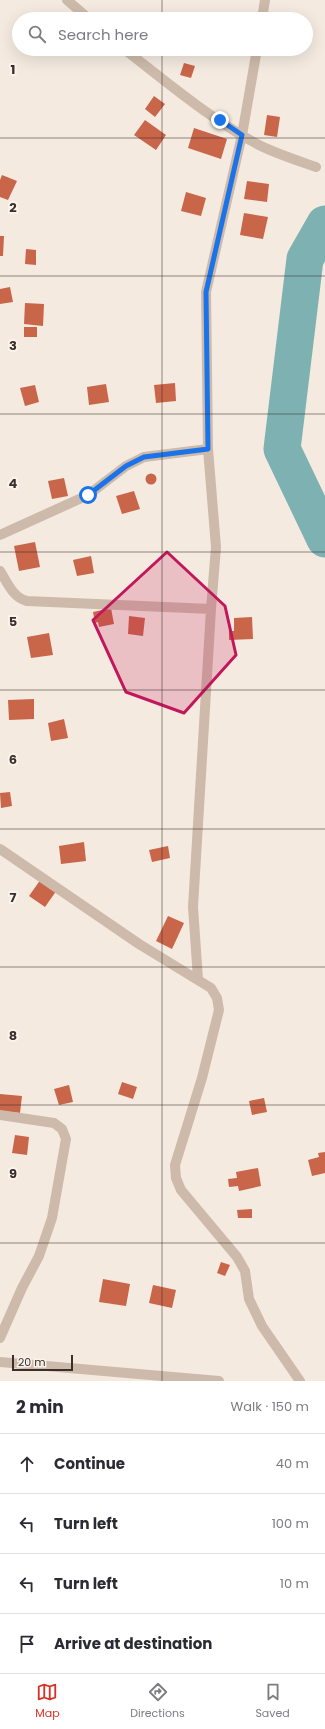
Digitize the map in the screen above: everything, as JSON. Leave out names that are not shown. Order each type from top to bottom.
[{"type":"street","points":[[67,0],[80,12]]},
{"type":"street","points":[[263,12],[265,0]]},
{"type":"street","points":[[133,56],[188,98],[242,135],[284,156],[316,167]]},
{"type":"street","points":[[198,978],[193,907],[216,547],[208,449],[206,292],[242,135],[256,56]]},
{"type":"street","points":[[0,536],[88,495],[126,466],[139,459],[208,449]]},
{"type":"street","points":[[0,571],[19,600],[211,609]]},
{"type":"street","points":[[0,849],[139,944],[198,978],[211,988],[217,998],[219,1010],[202,1078],[175,1165],[176,1178],[181,1190],[237,1256],[245,1272],[249,1299],[262,1326],[300,1381]]},
{"type":"street","points":[[0,1115],[54,1123],[62,1129],[66,1139],[52,1218],[39,1256],[22,1288],[0,1338]]},
{"type":"street","points":[[0,1362],[219,1381]]},
{"type":"highlighted area","points":[[167,552],[225,606],[236,655],[184,713],[126,692],[93,620]]},
{"type":"building","points":[[184,63],[195,66],[191,78],[180,75]]},
{"type":"building","points":[[154,96],[165,104],[155,117],[145,109]]},
{"type":"building","points":[[267,115],[280,117],[277,137],[264,135]]},
{"type":"building","points":[[145,120],[166,135],[156,150],[134,135]]},
{"type":"building","points":[[194,128],[227,139],[221,159],[188,148]]},
{"type":"building","points":[[2,175],[17,181],[8,200],[0,197],[0,180]]},
{"type":"building","points":[[247,181],[269,184],[267,202],[244,199]]},
{"type":"building","points":[[186,192],[206,198],[201,216],[181,211]]},
{"type":"building","points":[[244,213],[268,217],[263,239],[240,235]]},
{"type":"building","points":[[0,236],[4,236],[3,256],[0,256]]},
{"type":"building","points":[[26,249],[36,250],[36,265],[25,264]]},
{"type":"building","points":[[10,287],[13,302],[0,304],[0,289]]},
{"type":"building","points":[[25,303],[44,304],[43,326],[24,324]]},
{"type":"building","points":[[24,327],[37,327],[37,337],[24,337]]},
{"type":"building","points":[[175,383],[176,401],[156,403],[154,385]]},
{"type":"building","points":[[106,384],[109,402],[89,405],[87,387]]},
{"type":"building","points":[[35,385],[39,402],[25,406],[20,388]]},
{"type":"building","points":[[149,474],[153,474],[155,475],[155,483],[149,484],[146,481],[146,477]]},
{"type":"building","points":[[64,478],[68,496],[52,499],[48,481]]},
{"type":"building","points":[[134,491],[140,509],[122,514],[116,496]]},
{"type":"building","points":[[35,542],[40,567],[19,571],[14,546]]},
{"type":"building","points":[[91,556],[94,573],[77,576],[73,560]]},
{"type":"building","points":[[111,608],[114,624],[99,627],[98,622],[95,623],[93,612]]},
{"type":"building","points":[[129,616],[145,618],[143,636],[128,634]]},
{"type":"building","points":[[252,617],[253,639],[229,640],[229,631],[234,631],[234,618]]},
{"type":"building","points":[[49,633],[53,655],[31,658],[27,637]]},
{"type":"building","points":[[34,699],[34,719],[9,720],[8,700]]},
{"type":"building","points":[[64,719],[68,738],[51,741],[48,723]]},
{"type":"building","points":[[10,792],[12,806],[1,808],[0,793]]},
{"type":"building","points":[[84,842],[86,861],[61,864],[59,846]]},
{"type":"building","points":[[168,846],[170,858],[152,862],[149,850]]},
{"type":"building","points":[[41,879],[57,890],[45,907],[29,896]]},
{"type":"building","points":[[168,916],[184,923],[172,949],[156,941]]},
{"type":"building","points":[[122,1082],[137,1087],[133,1099],[118,1094]]},
{"type":"building","points":[[69,1085],[73,1102],[59,1105],[54,1089]]},
{"type":"building","points":[[0,1094],[22,1096],[20,1113],[0,1111]]},
{"type":"building","points":[[264,1098],[267,1112],[252,1115],[249,1101]]},
{"type":"building","points":[[15,1135],[29,1137],[27,1155],[12,1153]]},
{"type":"building","points":[[325,1152],[325,1173],[312,1176],[308,1160],[319,1157],[318,1153]]},
{"type":"building","points":[[258,1168],[261,1186],[239,1191],[238,1186],[229,1187],[228,1179],[237,1178],[236,1172]]},
{"type":"building","points":[[252,1209],[252,1218],[238,1218],[237,1210]]},
{"type":"building","points":[[221,1262],[230,1265],[225,1276],[217,1273]]},
{"type":"building","points":[[103,1279],[130,1284],[126,1306],[99,1302]]},
{"type":"building","points":[[153,1285],[176,1290],[172,1308],[149,1303]]},
{"type":"waterway","points":[[325,224],[305,259],[282,449],[325,539]]},
{"type":"route","points":[[88,495],[135,460],[144,457],[208,449],[206,292],[242,135],[220,120]]}]
